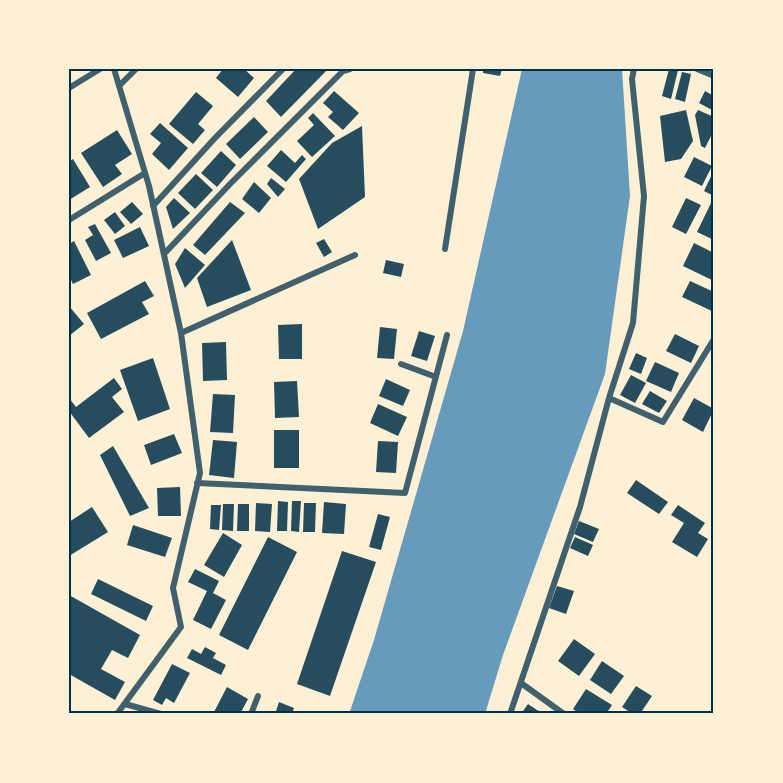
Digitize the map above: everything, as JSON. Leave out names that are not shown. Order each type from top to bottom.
[{"type":"street","points":[[69,88],[100,69]]},
{"type":"street","points":[[114,69],[145,173],[181,333],[200,474],[173,588],[181,627],[117,714]]},
{"type":"street","points":[[119,86],[136,69]]},
{"type":"street","points":[[153,206],[215,138],[283,69]]},
{"type":"street","points":[[164,254],[343,71],[350,69]]},
{"type":"street","points":[[445,249],[473,69]]},
{"type":"street","points":[[510,714],[580,507],[609,399],[633,323],[644,196],[634,69]]},
{"type":"street","points":[[697,69],[714,76]]},
{"type":"street","points":[[69,220],[145,173]]},
{"type":"street","points":[[181,333],[355,255]]},
{"type":"street","points":[[197,483],[405,493],[447,335]]},
{"type":"street","points":[[609,399],[663,422],[714,339]]},
{"type":"street","points":[[401,364],[436,377]]},
{"type":"street","points":[[521,683],[564,714]]},
{"type":"street","points":[[251,714],[258,696]]},
{"type":"street","points":[[125,704],[161,714]]},
{"type":"water","points":[[522,69],[622,69],[630,196],[605,374],[503,655],[485,714],[349,714],[374,640],[463,331]]},
{"type":"building","points":[[223,69],[244,69],[254,78],[238,97],[216,78]]},
{"type":"building","points":[[296,69],[328,69],[281,117],[266,101]]},
{"type":"building","points":[[483,69],[502,69],[500,76],[483,73]]},
{"type":"building","points":[[669,69],[678,70],[671,99],[662,96]]},
{"type":"building","points":[[682,72],[691,74],[685,102],[675,99]]},
{"type":"building","points":[[334,91],[359,113],[343,130],[328,117],[333,112],[323,103]]},
{"type":"building","points":[[705,91],[714,96],[714,111],[699,103]]},
{"type":"building","points":[[196,92],[213,106],[198,124],[205,130],[193,144],[169,124]]},
{"type":"building","points":[[686,110],[693,141],[681,159],[665,162],[660,116]]},
{"type":"building","points":[[698,110],[714,117],[714,130],[705,148],[701,146],[695,115]]},
{"type":"building","points":[[313,113],[335,136],[312,157],[297,141],[314,125],[308,118]]},
{"type":"building","points":[[254,117],[268,132],[240,159],[226,144]]},
{"type":"building","points":[[160,123],[188,148],[169,170],[152,154],[161,143],[150,134]]},
{"type":"building","points":[[362,126],[365,197],[318,229],[299,179],[332,143]]},
{"type":"building","points":[[117,130],[132,154],[115,165],[122,174],[103,187],[81,153]]},
{"type":"building","points":[[281,150],[295,163],[302,155],[306,159],[286,182],[267,166]]},
{"type":"building","points":[[221,151],[236,165],[217,187],[201,173]]},
{"type":"building","points":[[694,157],[712,166],[702,186],[684,177]]},
{"type":"building","points":[[73,159],[90,187],[69,200],[69,162]]},
{"type":"building","points":[[714,170],[714,196],[704,191]]},
{"type":"building","points":[[196,174],[213,190],[195,209],[178,193]]},
{"type":"building","points":[[271,178],[285,189],[278,197],[267,184]]},
{"type":"building","points":[[254,182],[271,198],[259,213],[242,199]]},
{"type":"building","points":[[174,198],[190,213],[173,229],[166,207]]},
{"type":"building","points":[[686,198],[701,205],[686,234],[672,227]]},
{"type":"building","points":[[132,202],[143,214],[131,224],[120,212]]},
{"type":"building","points":[[230,202],[245,213],[205,255],[193,245]]},
{"type":"building","points":[[711,203],[714,205],[714,240],[697,232]]},
{"type":"building","points":[[115,212],[125,226],[115,234],[104,220]]},
{"type":"building","points":[[95,224],[111,253],[96,261],[85,240],[93,235],[88,227]]},
{"type":"building","points":[[140,227],[149,246],[123,258],[114,240]]},
{"type":"building","points":[[324,239],[332,252],[324,257],[316,243]]},
{"type":"building","points":[[232,240],[251,290],[207,307],[197,278]]},
{"type":"building","points":[[74,241],[91,275],[73,284],[69,276],[69,244]]},
{"type":"building","points":[[694,243],[714,253],[714,281],[683,266]]},
{"type":"building","points":[[185,248],[205,265],[185,288],[175,264]]},
{"type":"building","points":[[386,260],[404,264],[401,277],[383,273]]},
{"type":"building","points":[[145,281],[154,296],[142,302],[149,314],[101,339],[87,313]]},
{"type":"building","points":[[690,281],[714,292],[714,312],[682,297]]},
{"type":"building","points":[[69,306],[84,324],[69,336]]},
{"type":"building","points":[[302,324],[302,359],[279,359],[278,325]]},
{"type":"building","points":[[380,327],[397,329],[394,359],[377,358]]},
{"type":"building","points":[[419,331],[435,336],[427,361],[411,356]]},
{"type":"building","points":[[675,334],[699,346],[691,363],[666,351]]},
{"type":"building","points":[[226,342],[227,380],[203,381],[202,343]]},
{"type":"building","points":[[636,353],[647,358],[641,374],[629,369]]},
{"type":"building","points":[[153,358],[170,409],[138,421],[120,370]]},
{"type":"building","points":[[655,362],[679,373],[671,392],[646,381]]},
{"type":"building","points":[[631,375],[646,383],[635,403],[620,395]]},
{"type":"building","points":[[114,378],[122,389],[112,397],[124,412],[89,438],[69,411],[69,398],[76,407]]},
{"type":"building","points":[[386,379],[410,390],[403,406],[379,396]]},
{"type":"building","points":[[297,381],[299,417],[275,418],[274,382]]},
{"type":"building","points":[[650,391],[667,401],[659,413],[642,404]]},
{"type":"building","points":[[213,394],[235,395],[233,433],[210,432]]},
{"type":"building","points":[[694,398],[714,409],[703,432],[682,420]]},
{"type":"building","points":[[378,404],[407,417],[398,436],[370,423]]},
{"type":"building","points":[[274,430],[299,430],[299,468],[274,468]]},
{"type":"building","points":[[174,434],[182,453],[151,465],[144,445]]},
{"type":"building","points":[[213,440],[237,442],[234,478],[209,475]]},
{"type":"building","points":[[378,441],[398,442],[396,473],[376,472]]},
{"type":"building","points":[[113,446],[149,508],[130,516],[100,455]]},
{"type":"building","points":[[636,480],[668,502],[659,514],[627,493]]},
{"type":"building","points":[[180,487],[181,516],[158,516],[157,488]]},
{"type":"building","points":[[278,501],[288,502],[287,531],[277,531]]},
{"type":"building","points":[[292,501],[301,501],[299,532],[291,531]]},
{"type":"building","points":[[324,502],[346,504],[344,534],[322,533]]},
{"type":"building","points":[[256,503],[272,504],[270,532],[255,531]]},
{"type":"building","points":[[304,503],[316,503],[315,532],[303,532]]},
{"type":"building","points":[[223,504],[234,504],[233,531],[222,530]]},
{"type":"building","points":[[238,504],[249,504],[249,531],[237,531]]},
{"type":"building","points":[[211,505],[221,505],[219,530],[210,529]]},
{"type":"building","points":[[678,505],[705,523],[698,533],[708,539],[697,557],[672,542],[684,523],[671,515]]},
{"type":"building","points":[[92,507],[108,532],[69,556],[69,522]]},
{"type":"building","points":[[378,514],[390,517],[381,550],[369,547]]},
{"type":"building","points":[[579,521],[599,529],[593,542],[574,534]]},
{"type":"building","points":[[133,525],[172,538],[165,557],[127,545]]},
{"type":"building","points":[[223,533],[242,545],[224,577],[204,565]]},
{"type":"building","points":[[268,537],[297,552],[248,650],[219,635]]},
{"type":"building","points":[[575,537],[593,545],[588,556],[570,548]]},
{"type":"building","points":[[342,551],[376,562],[330,696],[297,684]]},
{"type":"building","points":[[195,569],[219,581],[213,593],[226,600],[211,629],[193,620],[207,591],[188,582]]},
{"type":"building","points":[[98,579],[153,606],[146,621],[91,594]]},
{"type":"building","points":[[557,586],[574,591],[566,614],[549,608]]},
{"type":"building","points":[[69,595],[140,635],[128,658],[112,650],[101,669],[125,682],[115,700],[69,674]]},
{"type":"building","points":[[574,639],[595,654],[579,676],[558,661]]},
{"type":"building","points":[[205,647],[216,653],[213,658],[226,665],[221,675],[187,658],[192,649],[201,654]]},
{"type":"building","points":[[602,661],[624,676],[611,694],[590,680]]},
{"type":"building","points":[[172,664],[190,673],[174,703],[166,698],[162,705],[153,700]]},
{"type":"building","points":[[636,686],[652,696],[640,714],[633,714],[622,707]]},
{"type":"building","points":[[227,687],[248,699],[240,714],[214,712]]},
{"type":"building","points":[[586,689],[612,705],[606,714],[580,714],[573,709]]},
{"type":"building","points":[[279,702],[294,708],[292,714],[275,714]]},
{"type":"building","points":[[528,704],[543,714],[521,714]]}]
